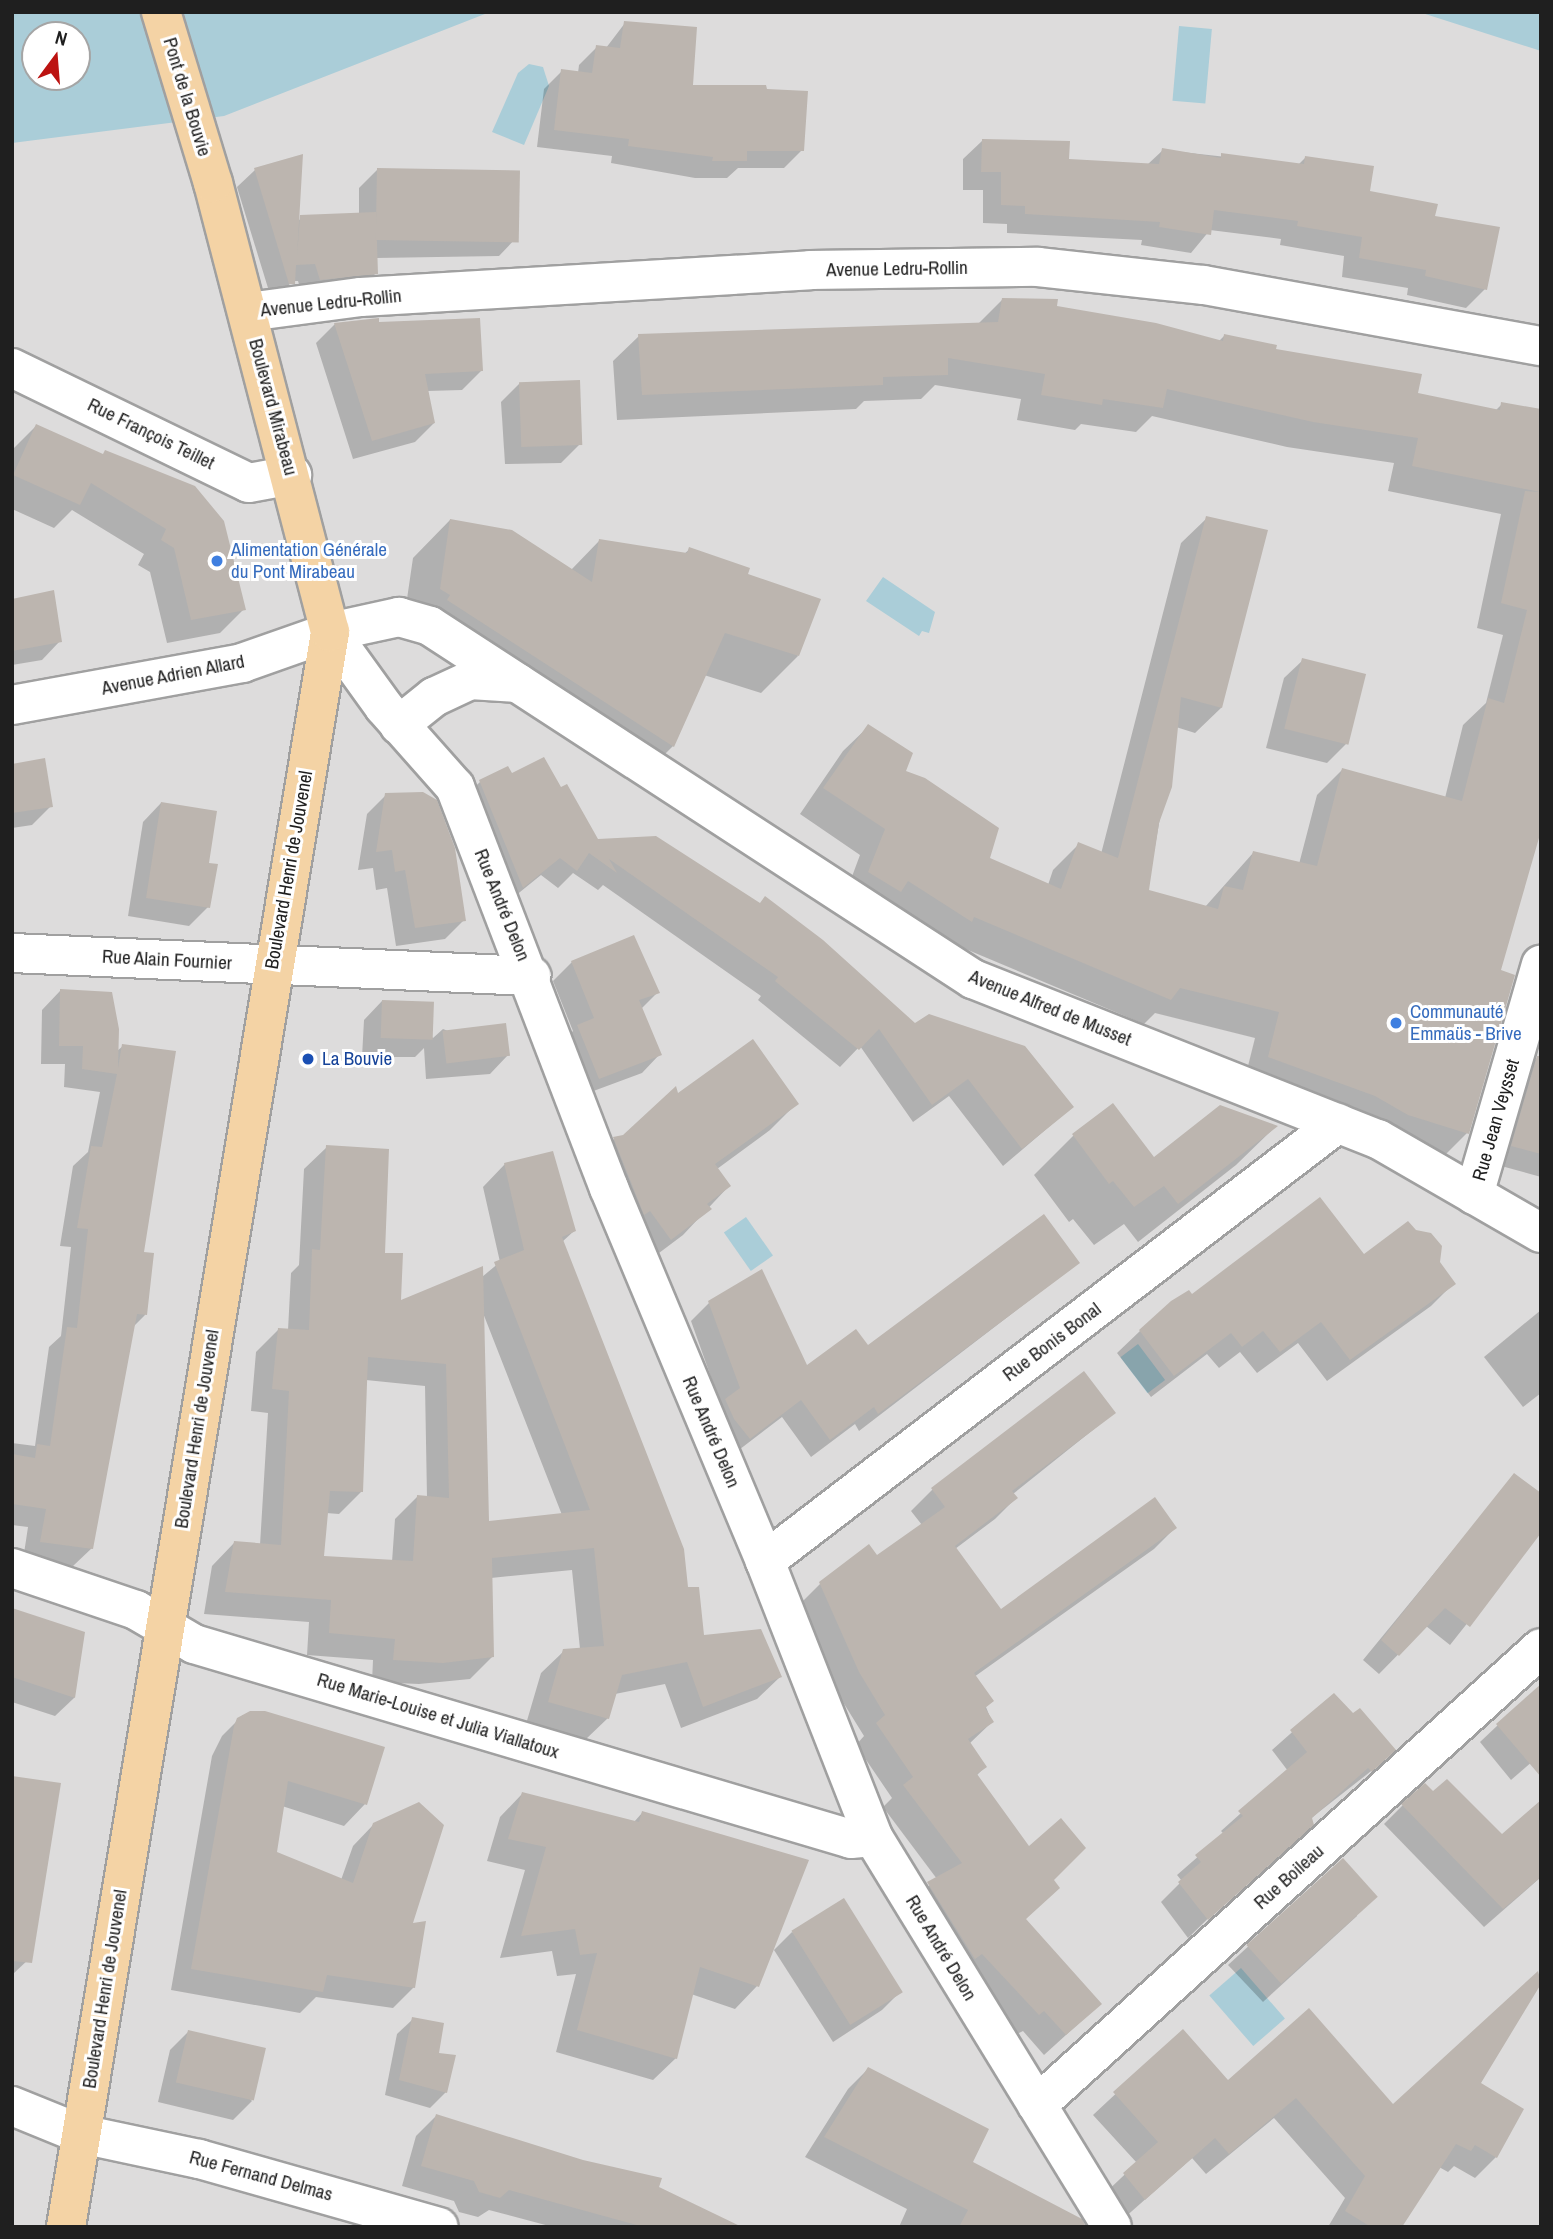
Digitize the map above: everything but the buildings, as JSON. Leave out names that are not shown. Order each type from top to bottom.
[{"type":"main road","name":"Pont de la Bouvie","points":[[161,12],[213,183]]},
{"type":"main road","name":"Boulevard Mirabeau","points":[[213,183],[292,475],[330,632]]},
{"type":"main road","name":"Boulevard Henri de Jouvenel","points":[[66,2227],[272,965],[330,632]]},
{"type":"street","name":"Avenue Ledru-Rollin","points":[[248,312],[361,298],[810,270],[1038,267],[1204,285],[1541,346]]},
{"type":"street","name":"Rue François Teillet","points":[[12,368],[249,483],[292,475]]},
{"type":"street","name":"Avenue Alfred de Musset","points":[[330,632],[399,617],[430,626],[973,979],[1378,1139],[1541,1233]]},
{"type":"street","name":"Avenue Adrien Allard","points":[[12,705],[242,663],[330,632]]},
{"type":"street","name":"Rue André Delon","points":[[330,632],[400,726],[455,786],[531,976],[609,1188],[765,1561],[873,1837],[1112,2227]]},
{"type":"street","name":"Avenue Alfred de Musset","points":[[400,726],[434,697],[470,680],[518,683]]},
{"type":"street","name":"Rue Alain Fournier","points":[[12,953],[531,976]]},
{"type":"street","name":"Rue Jean Veysset","points":[[1474,1195],[1541,965]]},
{"type":"street","name":"Rue Bonis Bonal","points":[[765,1561],[1338,1123]]},
{"type":"street","name":"Rue Marie-Louise et Julia Viallatoux","points":[[12,1567],[136,1610],[194,1644],[851,1839],[873,1837]]},
{"type":"street","name":"Rue Boileau","points":[[1037,2105],[1541,1647]]},
{"type":"street","name":"Rue Fernand Delmas","points":[[12,2106],[81,2134],[199,2159],[439,2227]]},
{"type":"shaded area","points":[[12,12],[1541,12],[1541,2227],[12,2227]]},
{"type":"water","points":[[12,12],[490,12],[224,116],[12,143]]},
{"type":"water","points":[[1419,12],[1541,12],[1541,51]]},
{"type":"water","points":[[1179,26],[1212,29],[1205,104],[1172,101]]},
{"type":"water","points":[[529,64],[543,67],[549,86],[524,145],[492,132],[518,73]]},
{"type":"water","points":[[883,577],[935,612],[929,633],[922,631],[919,636],[866,601]]},
{"type":"water","points":[[746,1217],[773,1256],[751,1271],[724,1232]]},
{"type":"water","points":[[1138,1344],[1165,1380],[1148,1393],[1120,1357]]},
{"type":"water","points":[[1241,1968],[1285,2019],[1253,2046],[1209,1996]]},
{"type":"place","name":"Alimentation Générale du Pont Mirabeau","points":[[217,561]]},
{"type":"place","name":"Communauté Emmaüs - Brive","points":[[1396,1023]]},
{"type":"place","name":"La Bouvie","points":[[308,1059]]}]
